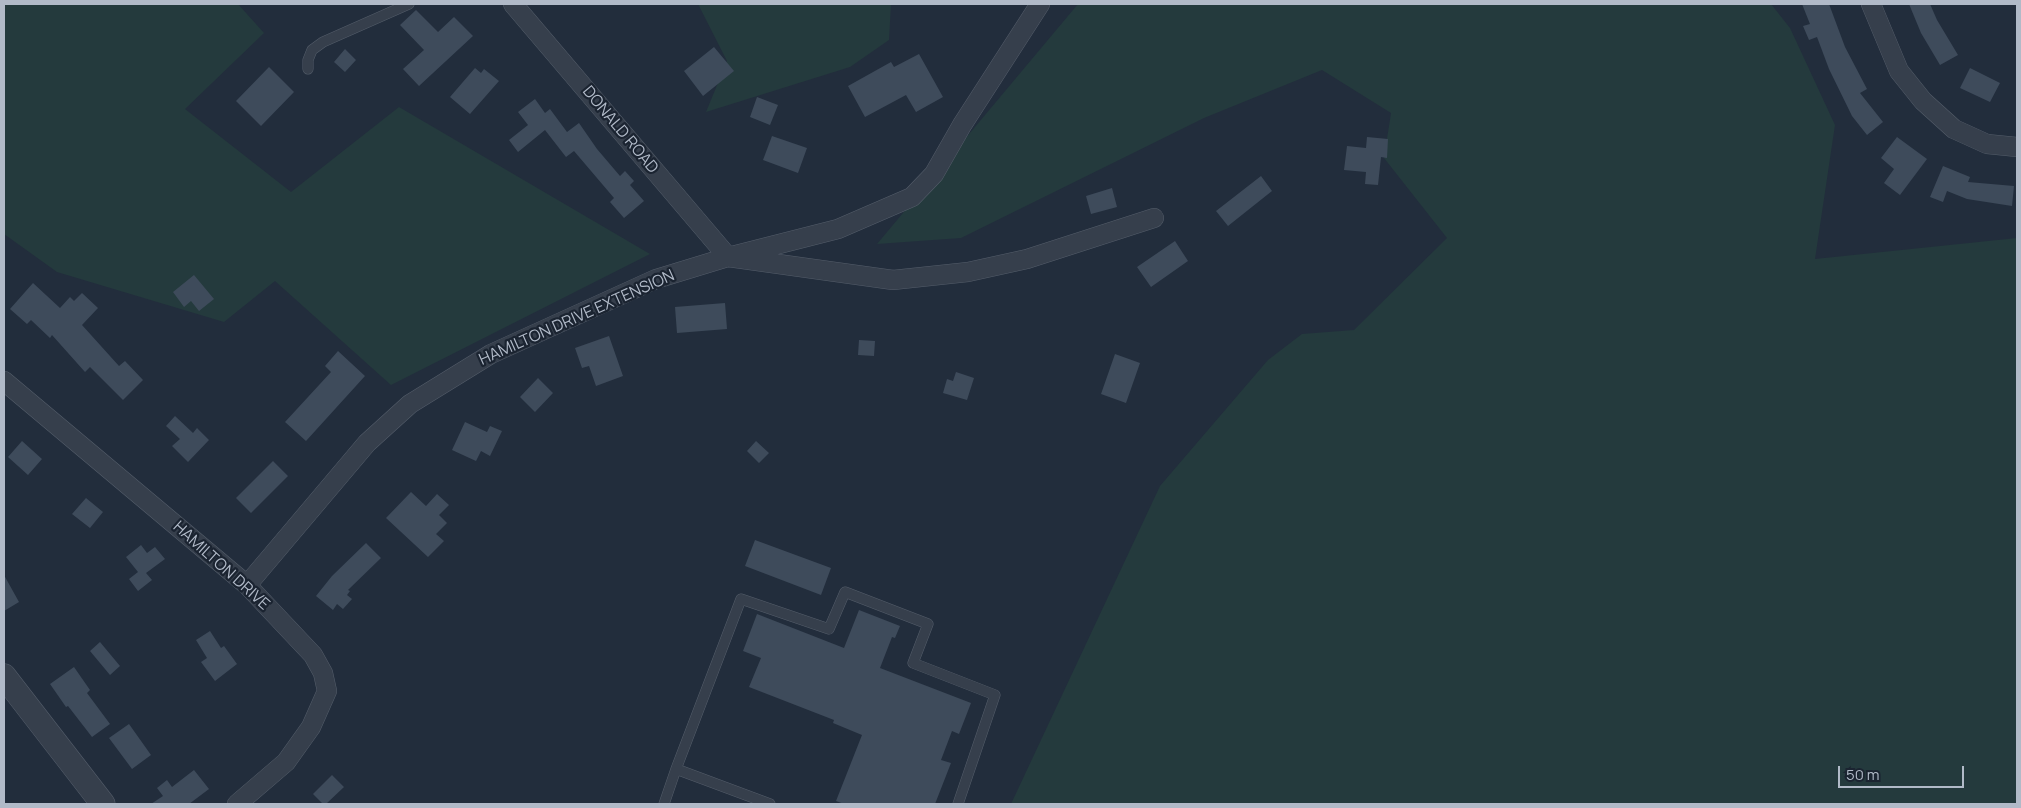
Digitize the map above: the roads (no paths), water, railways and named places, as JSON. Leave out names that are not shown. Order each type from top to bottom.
[{"type":"street","name":"DONALD ROAD","points":[[513,4],[728,257]]},
{"type":"street","name":"HAMILTON DRIVE EXTENSION","points":[[247,585],[367,443],[410,404],[491,354],[656,279],[728,257],[838,229],[912,197],[934,174],[962,125],[1040,4]]},
{"type":"street","points":[[1871,4],[1899,71],[1923,101],[1954,129],[1987,144],[2017,147]]},
{"type":"street","name":"HAMILTON DRIVE EXTENSION","points":[[728,257],[893,280],[968,272],[1027,259],[1154,218]]},
{"type":"street","name":"HAMILTON DRIVE","points":[[4,381],[247,585],[313,655],[323,673],[327,691],[311,727],[286,762],[236,804]]},
{"type":"street","points":[[4,676],[103,804]]},
{"type":"lane","points":[[308,69],[308,60],[312,50],[323,42],[409,4]]},
{"type":"lane","points":[[664,804],[740,599],[829,629],[845,592],[928,624],[913,663],[995,695],[958,804]]},
{"type":"lane","points":[[676,769],[770,804]]}]
